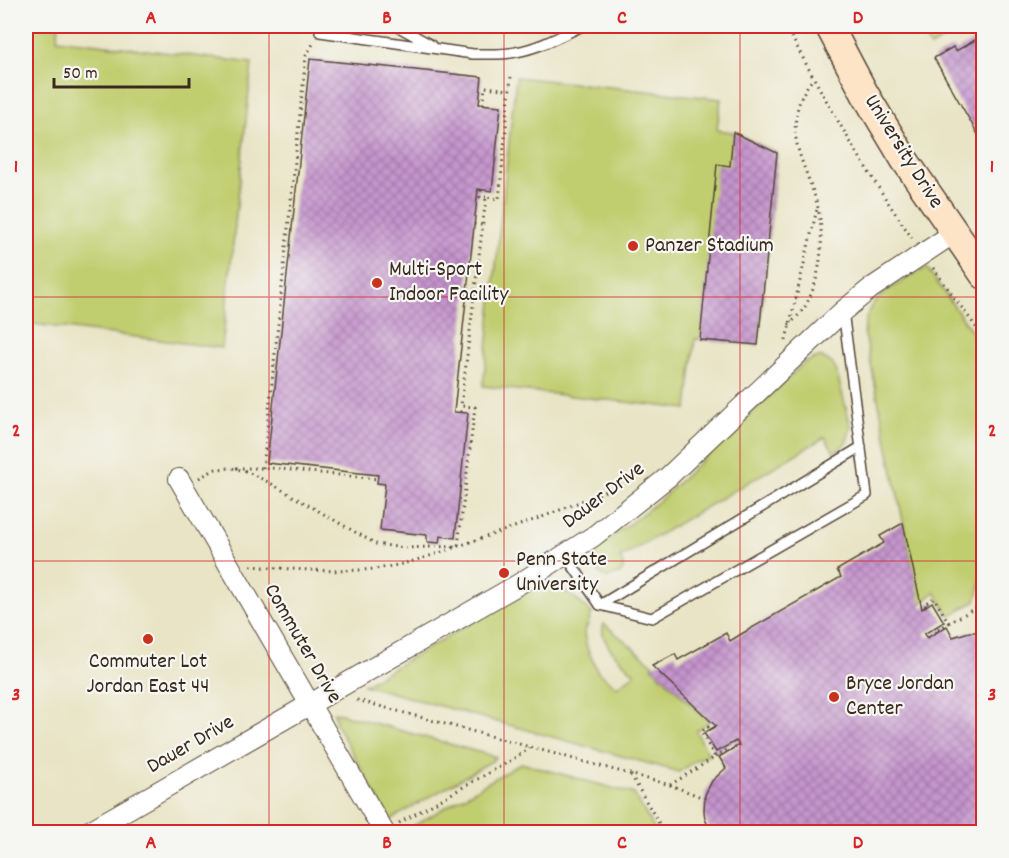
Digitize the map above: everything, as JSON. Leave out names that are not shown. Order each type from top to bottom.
[{"type":"main road","name":"University Drive","points":[[829,26],[865,94],[904,159],[984,275]]},
{"type":"street","name":"Dauer Drive","points":[[87,832],[519,584],[594,536],[668,477],[870,289],[954,232]]},
{"type":"street","name":"Commuter Drive","points":[[188,479],[309,705],[388,830]]},
{"type":"lane","points":[[397,26],[438,49]]},
{"type":"lane","points":[[321,29],[473,54],[496,54],[516,52],[544,44],[582,26]]},
{"type":"lane","points":[[564,555],[600,605],[652,618],[867,495],[843,312]]},
{"type":"lane","points":[[600,605],[861,447]]},
{"type":"path","points":[[786,26],[856,154],[912,238]]},
{"type":"path","points":[[263,468],[306,56],[321,29]]},
{"type":"path","points":[[481,190],[480,196],[499,199],[511,77]]},
{"type":"path","points":[[789,325],[807,303],[822,249],[817,207],[798,149],[796,134],[801,95],[814,78]]},
{"type":"path","points":[[483,104],[483,87],[509,90]]},
{"type":"path","points":[[461,412],[486,197]]},
{"type":"path","points":[[785,342],[817,207]]},
{"type":"path","points":[[474,224],[482,225]]},
{"type":"path","points":[[934,268],[984,338]]},
{"type":"path","points":[[460,354],[467,355]]},
{"type":"path","points":[[458,546],[475,407],[462,406]]},
{"type":"path","points":[[188,479],[216,469],[286,467],[378,479]]},
{"type":"path","points":[[231,468],[246,471],[270,483],[376,544],[404,548],[433,545],[458,546]]},
{"type":"path","points":[[249,566],[335,571],[376,569],[415,560],[509,529],[578,502],[626,482],[645,470]]},
{"type":"path","points":[[460,489],[465,490]]},
{"type":"path","points":[[926,606],[924,604],[934,598],[949,623]]},
{"type":"path","points":[[936,633],[935,631],[984,603]]},
{"type":"path","points":[[354,699],[670,785],[704,798]]},
{"type":"path","points":[[710,730],[708,727],[700,732],[715,757]]},
{"type":"path","points":[[388,830],[530,748]]},
{"type":"path","points":[[670,785],[728,749],[730,751]]},
{"type":"path","points":[[631,775],[664,832]]},
{"type":"green space","points":[[26,26],[59,26],[57,39],[252,63],[222,348],[26,323]]},
{"type":"green space","points":[[918,26],[968,26],[930,47]]},
{"type":"green space","name":"Panzer Stadium","points":[[516,77],[721,99],[717,130],[733,132],[777,153],[758,345],[695,339],[687,409],[483,386]]},
{"type":"green space","points":[[927,268],[983,347],[983,575],[976,601],[950,617],[935,592],[920,604],[864,331],[868,313],[877,300],[898,284]]},
{"type":"green space","points":[[820,357],[832,363],[836,370],[851,427],[847,441],[842,447],[834,452],[825,437],[620,558],[623,570],[619,574],[607,578],[595,568],[593,556],[599,547],[659,501],[804,363]]},
{"type":"green space","points":[[552,585],[568,593],[592,613],[584,634],[587,648],[598,672],[617,687],[635,674],[607,645],[603,631],[604,624],[654,665],[652,667],[709,722],[696,731],[709,755],[696,760],[679,772],[364,685],[530,589]]},
{"type":"green space","points":[[334,712],[496,757],[390,820],[336,724]]},
{"type":"green space","points":[[521,763],[634,794],[656,832],[403,832]]},
{"type":"building","points":[[984,35],[984,145],[934,58],[953,47],[956,51]]},
{"type":"building","name":"Multi-Sport Indoor Facility","points":[[310,59],[482,77],[479,104],[501,106],[492,191],[478,189],[454,412],[468,413],[455,538],[440,536],[439,543],[427,542],[427,535],[380,530],[385,484],[377,483],[378,475],[267,463]]},
{"type":"building","points":[[733,132],[777,153],[758,345],[700,340],[717,164],[730,166]]},
{"type":"building","name":"Bryce Jordan Center","points":[[903,523],[922,609],[932,602],[944,622],[924,634],[927,638],[947,626],[953,637],[969,632],[984,632],[984,832],[705,832],[710,830],[705,819],[705,795],[712,781],[726,768],[719,757],[739,745],[736,741],[716,752],[704,733],[716,726],[652,666],[675,654],[678,660],[726,633],[730,641],[841,577],[837,570],[884,543],[880,536]]},
{"type":"place","name":"Panzer Stadium","points":[[633,246]]},
{"type":"place","name":"Multi-Sport Indoor Facility","points":[[377,283]]},
{"type":"place","name":"Penn State University","points":[[504,573]]},
{"type":"place","name":"Commuter Lot Jordan East 44","points":[[148,639]]},
{"type":"place","name":"Bryce Jordan Center","points":[[834,697]]}]
